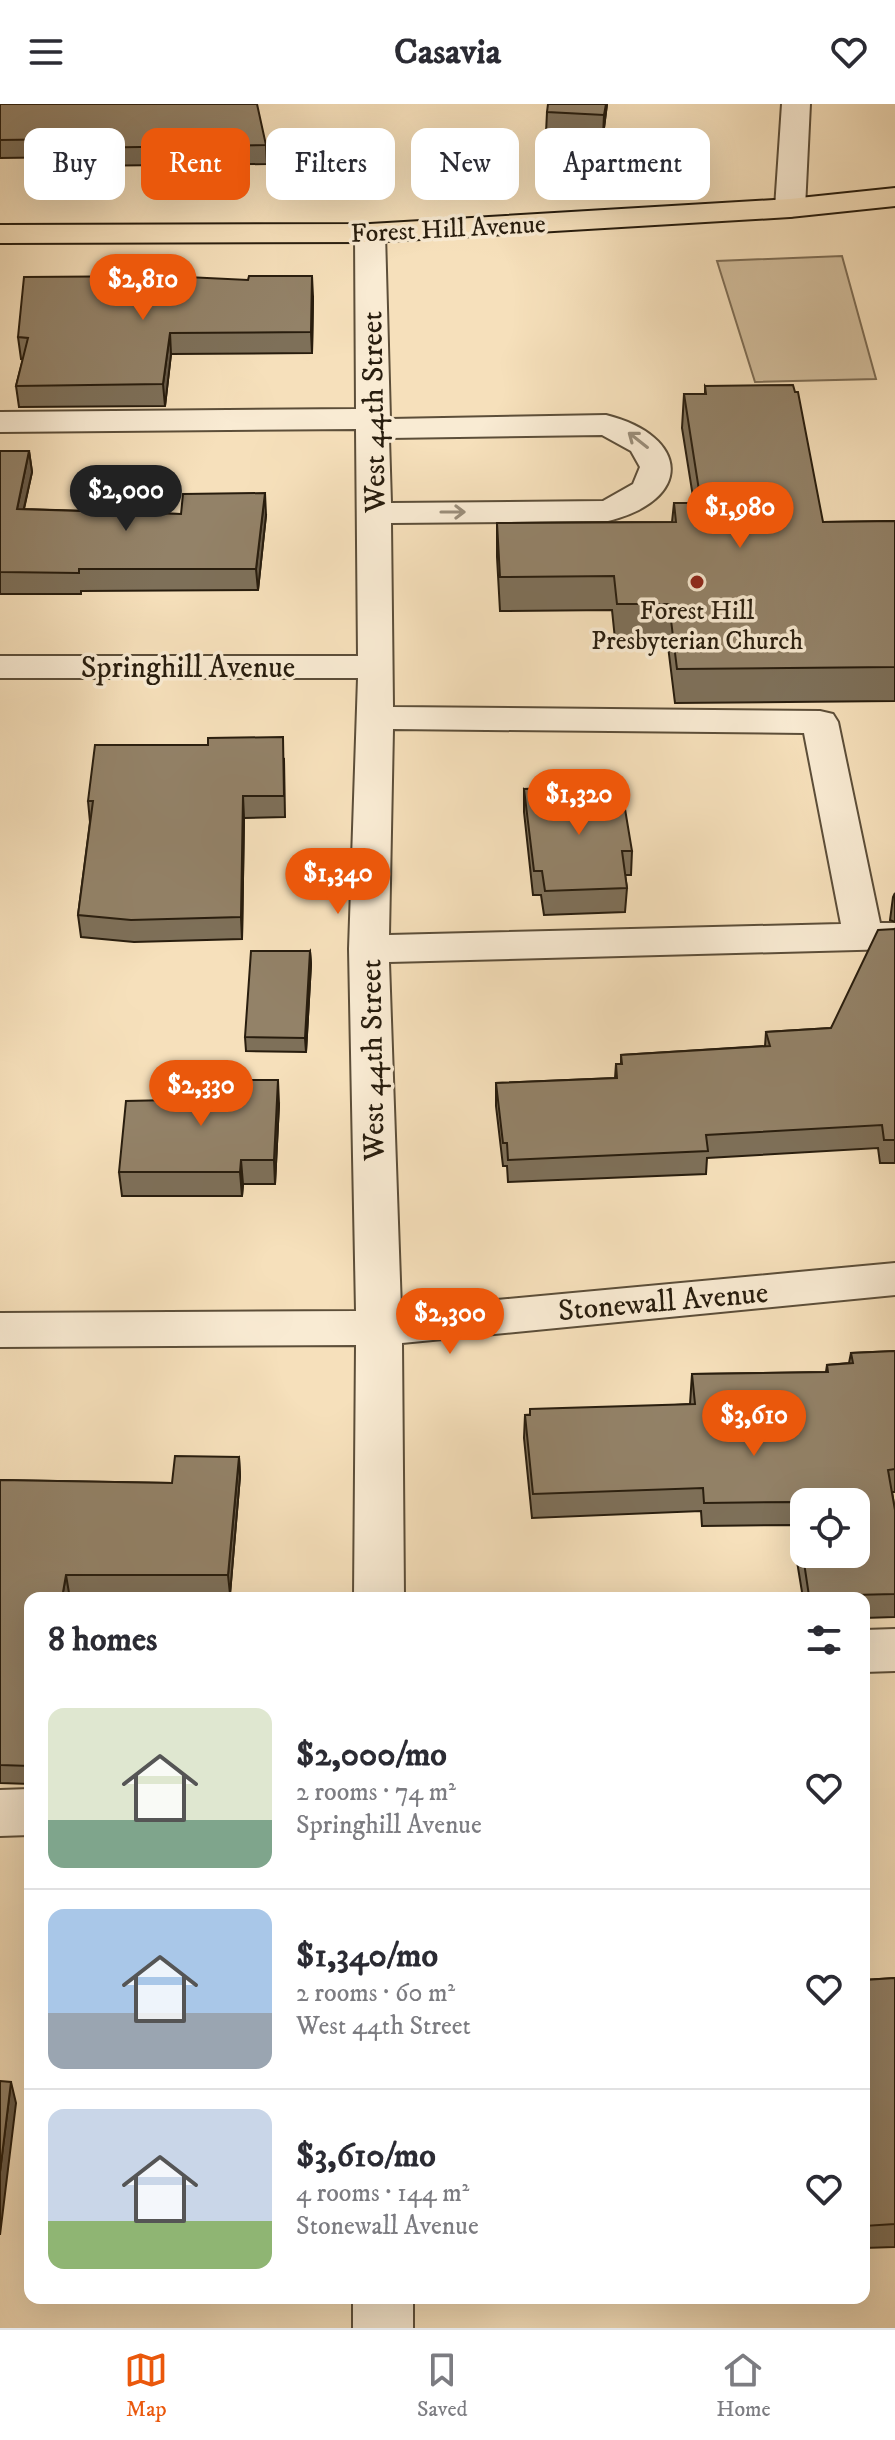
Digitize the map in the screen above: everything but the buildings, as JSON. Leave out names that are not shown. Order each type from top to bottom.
[{"type":"main road","name":"Forest Hill Avenue","points":[[0,234],[370,233],[790,208],[895,197]]},
{"type":"street","points":[[790,208],[796,104]]},
{"type":"street","name":"West 44th Street","points":[[370,233],[376,667],[369,949],[379,1328],[379,1592]]},
{"type":"street","points":[[0,422],[606,425],[630,432],[647,445],[655,458],[656,475],[646,492],[629,504],[608,511],[375,513]]},
{"type":"street","name":"Springhill Avenue","points":[[0,667],[376,667]]},
{"type":"street","points":[[369,949],[879,936],[820,722],[374,718]]},
{"type":"street","name":"Stonewall Avenue","points":[[0,1330],[379,1328],[895,1279]]},
{"type":"street","points":[[870,1651],[895,1650]]},
{"type":"street","points":[[0,1813],[24,1812]]},
{"type":"street","points":[[383,2304],[383,2328]]},
{"type":"shaded area","points":[[842,256],[876,379],[755,382],[717,261]]},
{"type":"place","name":"Forest Hill Presbyterian Church","points":[[697,582]]}]
